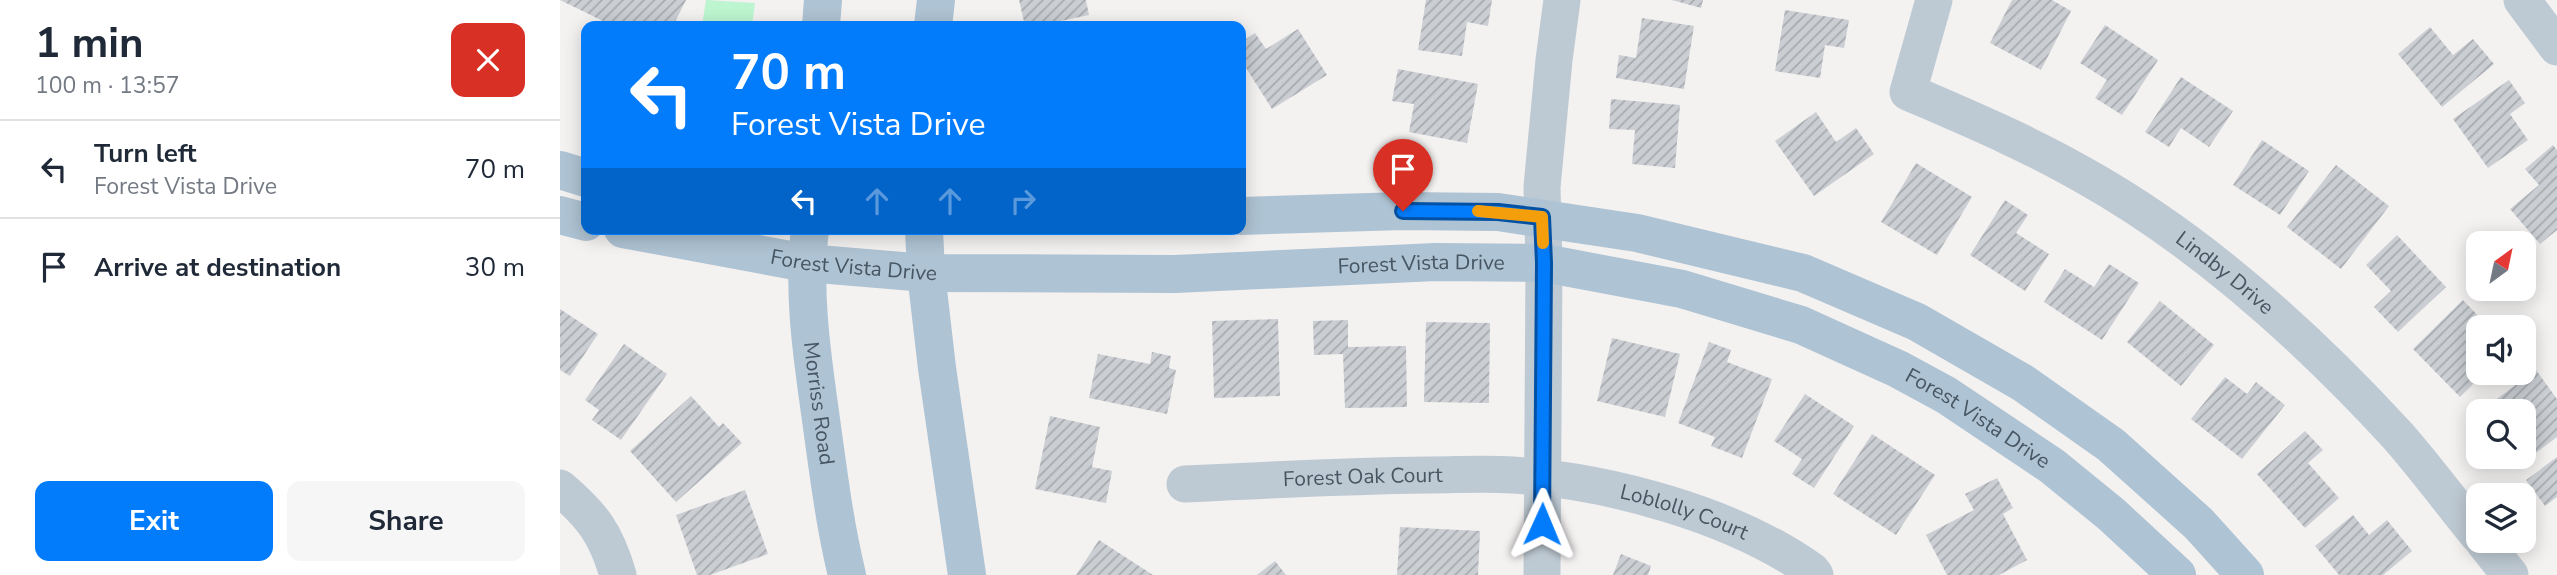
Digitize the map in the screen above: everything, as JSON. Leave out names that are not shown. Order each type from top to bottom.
[{"type":"main road","points":[[821,21],[823,0]]},
{"type":"main road","points":[[934,21],[936,0]]},
{"type":"main road","points":[[560,170],[581,176]]},
{"type":"main road","points":[[1246,216],[1498,212],[1637,233],[1803,273],[1917,322],[2023,383],[2112,445],[2199,524],[2245,575]]},
{"type":"main road","points":[[560,215],[581,221]]},
{"type":"main road","name":"Forest Vista Drive","points":[[688,235],[808,246],[926,273],[1175,274],[1436,262],[1544,263],[1682,289],[1801,325],[1898,369],[1978,415],[2052,466],[2111,514],[2177,575]]},
{"type":"main road","points":[[924,235],[926,273],[949,463],[967,575]]},
{"type":"main road","name":"Morriss Road","points":[[808,246],[808,325],[837,537],[847,575]]},
{"type":"street","points":[[1542,575],[1542,187],[1552,72],[1562,0]]},
{"type":"street","name":"Lindby Drive","points":[[1934,0],[1908,92],[1996,130],[2086,176],[2168,228],[2243,287],[2325,361],[2399,438],[2466,520]]},
{"type":"street","points":[[2522,0],[2557,47]]},
{"type":"street","name":"Forest Oak Court","points":[[1185,484],[1363,475],[1512,475],[1543,478]]},
{"type":"street","name":"Loblolly Court","points":[[1543,478],[1616,492],[1695,513],[1777,547],[1815,575]]},
{"type":"street","points":[[560,488],[587,511],[610,548],[618,575]]},
{"type":"street","points":[[2493,553],[2510,575]]},
{"type":"green space","points":[[706,0],[755,3],[753,21],[703,21]]},
{"type":"building","points":[[560,0],[686,0],[676,21],[603,21]]},
{"type":"building","points":[[1019,0],[1086,0],[1089,15],[1061,21],[1024,21]]},
{"type":"building","points":[[1426,0],[1492,0],[1488,26],[1467,22],[1462,56],[1418,50]]},
{"type":"building","points":[[1672,0],[1703,0],[1701,8]]},
{"type":"building","points":[[2012,0],[2052,0],[2071,11],[2041,70],[1990,43]]},
{"type":"building","points":[[1785,10],[1849,20],[1844,48],[1825,45],[1820,78],[1775,71]]},
{"type":"building","points":[[1642,18],[1694,26],[1684,89],[1616,78],[1619,55],[1636,58]]},
{"type":"building","points":[[2105,25],[2158,60],[2122,115],[2095,98],[2107,80],[2080,63]]},
{"type":"building","points":[[2430,27],[2453,55],[2473,39],[2494,64],[2442,107],[2398,54]]},
{"type":"building","points":[[1298,29],[1327,75],[1272,109],[1246,68],[1246,39],[1255,33],[1266,49]]},
{"type":"building","points":[[1398,69],[1478,84],[1467,143],[1409,132],[1414,104],[1392,101]]},
{"type":"building","points":[[2181,77],[2233,111],[2209,147],[2181,128],[2169,147],[2145,132]]},
{"type":"building","points":[[2509,80],[2525,103],[2510,114],[2528,140],[2488,168],[2453,119]]},
{"type":"building","points":[[1611,99],[1680,105],[1675,168],[1632,164],[1635,130],[1609,129]]},
{"type":"building","points":[[1816,112],[1836,142],[1856,128],[1874,154],[1814,196],[1775,141]]},
{"type":"building","points":[[2262,140],[2309,171],[2280,215],[2233,185]]},
{"type":"building","points":[[2553,145],[2557,150],[2557,230],[2540,244],[2536,239],[2536,231],[2529,231],[2510,209],[2539,185],[2525,169]]},
{"type":"building","points":[[1916,163],[1972,197],[1937,255],[1881,222]]},
{"type":"building","points":[[2336,165],[2389,206],[2341,269],[2287,227]]},
{"type":"building","points":[[2005,200],[2028,215],[2016,233],[2049,254],[2025,291],[1970,255]]},
{"type":"building","points":[[2397,235],[2446,287],[2398,332],[2374,307],[2391,291],[2366,265]]},
{"type":"building","points":[[2109,264],[2139,283],[2102,340],[2044,302],[2065,269],[2094,287]]},
{"type":"building","points":[[2463,300],[2477,315],[2466,315],[2466,385],[2472,385],[2460,397],[2413,349]]},
{"type":"building","points":[[2160,301],[2214,345],[2181,386],[2127,342]]},
{"type":"building","points":[[560,309],[598,334],[570,376],[560,370]]},
{"type":"building","points":[[1278,319],[1280,396],[1214,398],[1212,321]]},
{"type":"building","points":[[1348,320],[1348,347],[1406,346],[1407,407],[1345,408],[1343,354],[1314,355],[1313,321]]},
{"type":"building","points":[[1426,322],[1490,323],[1489,403],[1424,402]]},
{"type":"building","points":[[1612,338],[1680,354],[1665,417],[1597,401]]},
{"type":"building","points":[[1709,342],[1731,350],[1727,362],[1772,379],[1742,458],[1711,446],[1715,437],[1678,423]]},
{"type":"building","points":[[624,344],[667,374],[621,440],[592,420],[599,410],[585,400]]},
{"type":"building","points":[[1152,352],[1171,356],[1169,368],[1176,370],[1167,414],[1089,398],[1098,354],[1150,364]]},
{"type":"building","points":[[2536,370],[2557,399],[2557,437],[2536,453],[2536,399],[2497,399],[2516,385],[2536,385]]},
{"type":"building","points":[[2225,377],[2247,394],[2256,382],[2285,405],[2242,459],[2191,419]]},
{"type":"building","points":[[1805,394],[1854,426],[1814,488],[1792,474],[1802,459],[1774,441]]},
{"type":"building","points":[[691,396],[719,427],[723,423],[742,443],[676,502],[630,451]]},
{"type":"building","points":[[1050,416],[1100,427],[1092,467],[1112,471],[1106,503],[1035,489]]},
{"type":"building","points":[[2305,431],[2323,450],[2308,463],[2339,498],[2305,528],[2257,474]]},
{"type":"building","points":[[1872,434],[1935,475],[1896,535],[1833,494]]},
{"type":"building","points":[[2557,457],[2557,497],[2545,506],[2536,494],[2536,483],[2528,483],[2526,480]]},
{"type":"building","points":[[1997,478],[2013,508],[2003,514],[2027,560],[1999,575],[1947,575],[1926,535],[1974,510],[1965,494]]},
{"type":"building","points":[[745,490],[768,554],[710,575],[697,575],[676,515]]},
{"type":"building","points":[[2353,515],[2369,535],[2387,520],[2412,551],[2383,575],[2339,575],[2315,546]]},
{"type":"building","points":[[1400,527],[1480,531],[1478,575],[1397,575]]},
{"type":"building","points":[[1099,540],[1153,575],[1076,575]]},
{"type":"building","points":[[1621,554],[1651,566],[1648,575],[1613,575]]},
{"type":"building","points":[[1275,561],[1286,575],[1257,575]]},
{"type":"slow traffic","points":[[1478,211],[1542,217],[1543,243]]},
{"type":"route","points":[[1403,211],[1498,212],[1542,217],[1542,524]]}]
